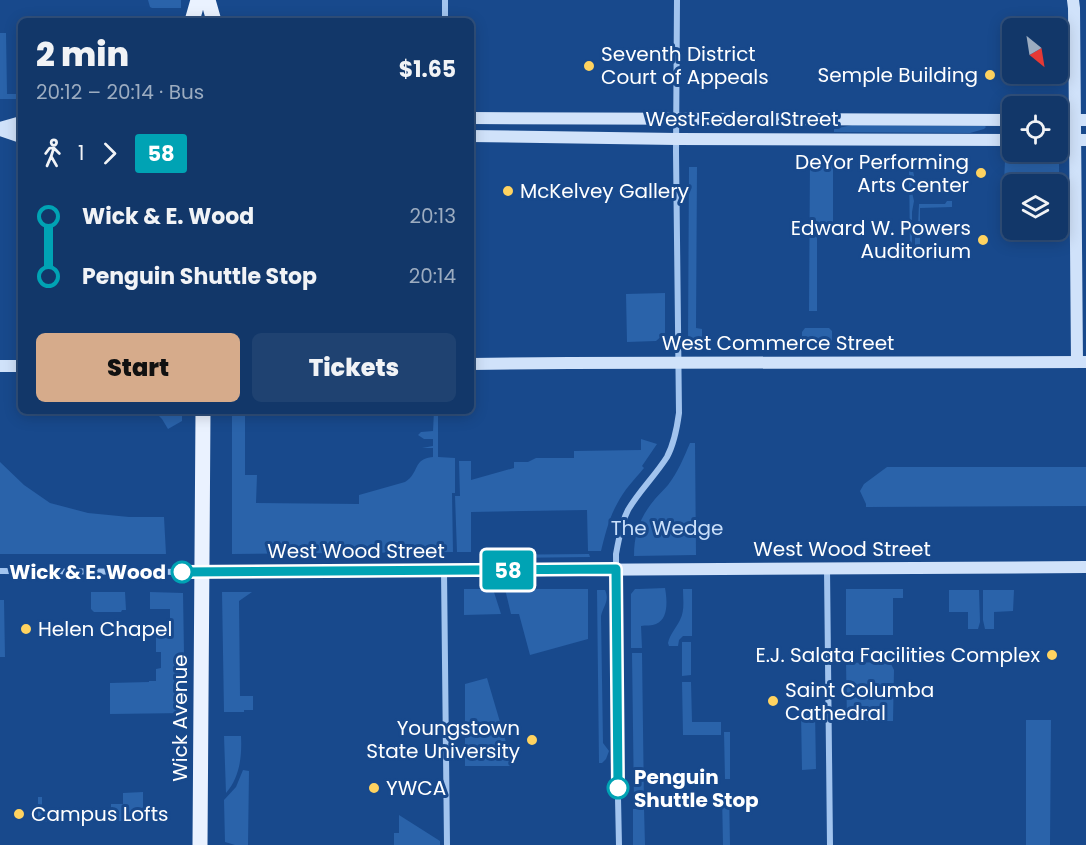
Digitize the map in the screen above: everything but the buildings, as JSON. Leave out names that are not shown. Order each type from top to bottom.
[{"type":"main road","points":[[193,18],[198,0]]},
{"type":"main road","points":[[208,0],[213,18]]},
{"type":"main road","name":"Wick Avenue","points":[[200,845],[203,414]]},
{"type":"street","points":[[445,0],[445,18]]},
{"type":"street","points":[[619,845],[616,554],[627,512],[635,498],[664,462],[674,441],[679,413],[677,0]]},
{"type":"street","points":[[1074,4],[1081,120],[1081,362]]},
{"type":"street","name":"West Federal Street","points":[[474,118],[1002,120]]},
{"type":"street","points":[[0,129],[18,123]]},
{"type":"street","points":[[0,129],[18,136]]},
{"type":"street","name":"West Federal Street","points":[[474,136],[1002,140]]},
{"type":"street","name":"West Commerce Street","points":[[474,364],[1081,362]]},
{"type":"street","points":[[0,366],[18,366]]},
{"type":"street","name":"West Wood Street","points":[[202,572],[1086,567]]},
{"type":"street","points":[[827,569],[830,845]]},
{"type":"street","points":[[444,570],[447,845]]},
{"type":"street","points":[[0,571],[202,572]]},
{"type":"green space","points":[[148,0],[181,0],[181,8],[152,8]]},
{"type":"green space","points":[[0,33],[6,33],[7,94],[18,94],[18,99],[0,99]]},
{"type":"green space","points":[[852,125],[986,127],[970,133],[834,132],[834,129]]},
{"type":"green space","points":[[810,160],[833,160],[833,226],[817,227],[817,311],[809,311]]},
{"type":"green space","points":[[1005,162],[1059,162],[1059,174],[1004,174]]},
{"type":"green space","points":[[909,164],[915,180],[911,188],[914,201],[912,251],[910,251]]},
{"type":"green space","points":[[689,167],[697,167],[696,328],[702,329],[702,341],[688,341]]},
{"type":"green space","points":[[947,201],[952,201],[952,207],[920,208],[920,250],[925,250],[925,259],[915,260],[915,234],[918,226],[919,204],[945,204]]},
{"type":"green space","points":[[665,293],[665,333],[656,341],[627,342],[626,294]]},
{"type":"green space","points":[[805,328],[829,328],[832,331],[832,341],[802,341],[802,332]]},
{"type":"green space","points":[[157,414],[182,414],[182,421],[168,429]]},
{"type":"green space","points":[[232,414],[245,414],[245,475],[257,475],[256,503],[359,504],[359,495],[405,482],[413,475],[422,460],[433,457],[433,448],[422,448],[433,446],[433,439],[424,439],[418,435],[421,432],[433,431],[434,414],[438,414],[438,457],[455,458],[455,493],[452,493],[453,552],[232,554]]},
{"type":"green space","points":[[641,439],[657,444],[642,466],[644,468],[614,509],[601,551],[588,551],[587,510],[471,512],[471,552],[457,552],[455,496],[460,496],[459,461],[471,461],[471,480],[514,468],[514,462],[528,462],[536,458],[574,458],[574,451],[641,450]]},
{"type":"green space","name":"The Wedge","points":[[690,443],[695,443],[696,555],[634,556],[635,540],[642,519],[672,480]]},
{"type":"green space","points":[[0,462],[24,485],[50,503],[88,513],[129,517],[164,517],[166,554],[0,554]]},
{"type":"green space","points":[[887,467],[1086,467],[1086,506],[866,507],[860,491],[864,484]]},
{"type":"green space","points":[[589,554],[590,557],[505,558],[495,563],[496,555]]},
{"type":"green space","points":[[665,588],[666,603],[663,618],[654,625],[641,626],[642,648],[631,648],[631,594],[635,589]]},
{"type":"green space","points":[[464,589],[493,589],[501,614],[464,615]]},
{"type":"green space","points":[[505,589],[588,589],[588,639],[530,655],[519,614],[511,614]]},
{"type":"green space","points":[[683,589],[692,589],[692,636],[683,636],[678,646],[669,646],[670,637],[683,613]]},
{"type":"green space","points":[[846,589],[903,589],[903,598],[893,598],[893,635],[846,635]]},
{"type":"green space","points":[[597,590],[605,590],[607,597],[601,616],[603,743],[609,751],[602,763],[599,763]]},
{"type":"green space","points":[[949,590],[979,590],[980,622],[978,629],[968,629],[968,612],[949,612]]},
{"type":"green space","points":[[983,590],[1014,590],[1013,611],[994,612],[994,629],[985,629]]},
{"type":"green space","points":[[91,592],[125,592],[126,610],[94,612],[91,609]]},
{"type":"green space","points":[[150,592],[183,593],[185,713],[110,714],[110,683],[156,681],[156,669],[161,668],[161,652],[156,652],[156,625],[170,624],[170,609],[150,609]]},
{"type":"green space","points":[[222,592],[252,592],[239,601],[240,696],[253,696],[253,710],[224,712]]},
{"type":"green space","points":[[0,600],[4,600],[5,657],[0,657]]},
{"type":"green space","points":[[682,642],[691,642],[691,675],[682,676]]},
{"type":"green space","points":[[632,653],[642,653],[644,804],[634,804]]},
{"type":"green space","points":[[885,662],[891,664],[894,670],[893,721],[847,721],[846,663]]},
{"type":"green space","points":[[487,678],[513,766],[465,766],[465,684]]},
{"type":"green space","points":[[682,682],[691,682],[692,722],[721,722],[721,735],[683,735]]},
{"type":"green space","points":[[801,712],[815,712],[816,769],[802,770]]},
{"type":"green space","points":[[1026,720],[1051,720],[1050,845],[1026,845]]},
{"type":"green space","points":[[724,732],[730,732],[730,779],[725,779]]},
{"type":"green space","points":[[224,736],[241,736],[239,766],[231,787],[226,793]]},
{"type":"green space","points":[[243,770],[249,771],[248,845],[235,845],[225,842],[224,800],[236,787]]},
{"type":"green space","points":[[725,790],[729,790],[730,845],[723,845],[722,795],[725,795]]},
{"type":"green space","points":[[143,792],[143,821],[139,821],[138,818],[122,821],[89,818],[89,821],[71,821],[71,818],[56,818],[55,821],[38,822],[38,797],[42,797],[42,816],[111,816],[111,804],[123,804],[123,793]]},
{"type":"green space","points":[[644,808],[645,845],[633,845],[633,809]]},
{"type":"green space","points":[[399,815],[440,841],[440,845],[394,845],[394,833],[399,833]]},
{"type":"bus line","name":"58","points":[[182,572],[616,569],[618,788]]},
{"type":"place","name":"Seventh District Court of Appeals","points":[[589,66]]},
{"type":"place","name":"Semple Building","points":[[990,75]]},
{"type":"place","name":"DeYor Performing Arts Center","points":[[981,173]]},
{"type":"place","name":"McKelvey Gallery","points":[[508,191]]},
{"type":"place","name":"Edward W. Powers Auditorium","points":[[983,240]]},
{"type":"place","name":"Wick & E. Wood","points":[[182,572]]},
{"type":"place","name":"Helen Chapel","points":[[26,629]]},
{"type":"place","name":"E.J. Salata Facilities Complex","points":[[1052,655]]},
{"type":"place","name":"Saint Columba Cathedral","points":[[773,701]]},
{"type":"place","name":"Youngstown State University","points":[[532,740]]},
{"type":"place","name":"YWCA","points":[[374,788]]},
{"type":"place","name":"Penguin Shuttle Stop","points":[[618,788]]},
{"type":"place","name":"Campus Lofts","points":[[19,814]]}]
